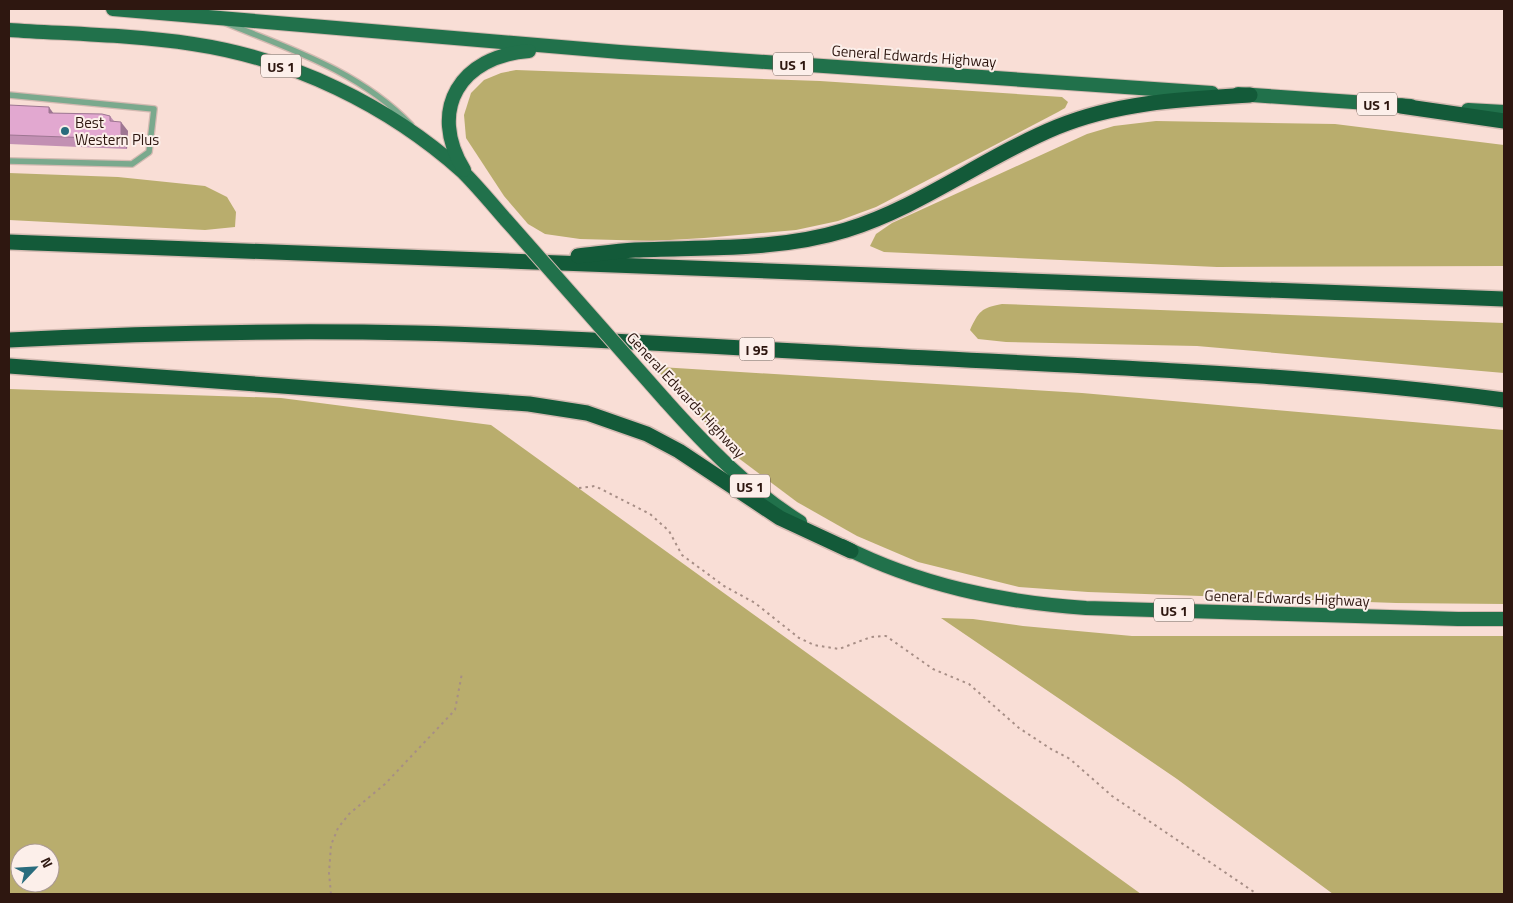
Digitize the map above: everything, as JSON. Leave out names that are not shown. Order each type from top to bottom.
[{"type":"highway","points":[[523,262],[633,250],[765,244],[819,237],[855,227],[890,213],[1042,134],[1080,119],[1144,104],[1250,95]]},
{"type":"highway","points":[[1400,106],[1504,121]]},
{"type":"highway","points":[[9,242],[1504,299]]},
{"type":"highway","name":"I 95","points":[[9,340],[134,334],[274,332],[509,336],[1247,376],[1358,384],[1504,400]]},
{"type":"highway","points":[[9,366],[529,404],[577,411],[623,424],[658,440],[780,518],[851,551]]},
{"type":"main road","name":"General Edwards Highway","points":[[114,9],[208,12],[620,52],[1504,112]]},
{"type":"main road","name":"General Edwards Highway","points":[[9,30],[173,42],[215,48],[257,58],[298,72],[354,97],[392,119],[430,145],[472,181],[714,453],[759,493],[812,530],[851,551],[892,568],[955,589],[1044,604],[1438,619],[1504,618]]},
{"type":"main road","points":[[472,181],[456,154],[449,124],[449,111],[456,92],[472,70],[495,57],[516,52],[620,52]]},
{"type":"lane","points":[[208,12],[348,75],[392,106],[430,145]]},
{"type":"lane","points":[[9,95],[154,109],[149,152],[132,164],[9,161]]},
{"type":"path","points":[[579,488],[595,486],[654,517],[669,531],[682,555],[724,586],[755,603],[799,638],[814,645],[839,648],[872,637],[886,636],[933,669],[969,684],[1020,728],[1050,749],[1070,759],[1112,796],[1257,894]]},
{"type":"path","points":[[332,894],[329,873],[331,845],[338,828],[349,814],[385,784],[455,710],[462,673]]},
{"type":"shaded area","points":[[516,70],[820,81],[1062,97],[1068,102],[1065,108],[1058,112],[876,207],[838,221],[796,230],[704,238],[653,241],[580,239],[545,234],[528,224],[504,196],[466,138],[464,115],[471,93],[484,80],[501,73]]},
{"type":"shaded area","points":[[1156,121],[1335,124],[1504,145],[1504,266],[1217,267],[884,252],[870,246],[876,234],[892,223],[1087,134],[1114,126]]},
{"type":"shaded area","points":[[9,173],[118,177],[205,186],[227,197],[236,212],[235,227],[205,230],[9,220]]},
{"type":"shaded area","points":[[1002,304],[1504,323],[1504,373],[1197,346],[1006,342],[978,339],[970,330],[976,318],[985,309]]},
{"type":"shaded area","points":[[660,367],[1082,393],[1504,430],[1504,604],[1396,603],[1088,592],[1019,587],[918,562],[857,536],[797,502],[737,457],[657,370]]},
{"type":"shaded area","points":[[9,389],[281,398],[491,425],[1141,894],[9,894]]},
{"type":"shaded area","points":[[941,618],[973,619],[1023,626],[1132,636],[1504,636],[1504,894],[1333,894],[1177,779]]},
{"type":"building","name":"Best Western Plus","points":[[9,105],[49,107],[49,113],[102,114],[110,116],[110,121],[121,122],[121,139],[9,135]]},
{"type":"place","name":"Best Western Plus","points":[[65,131]]}]
